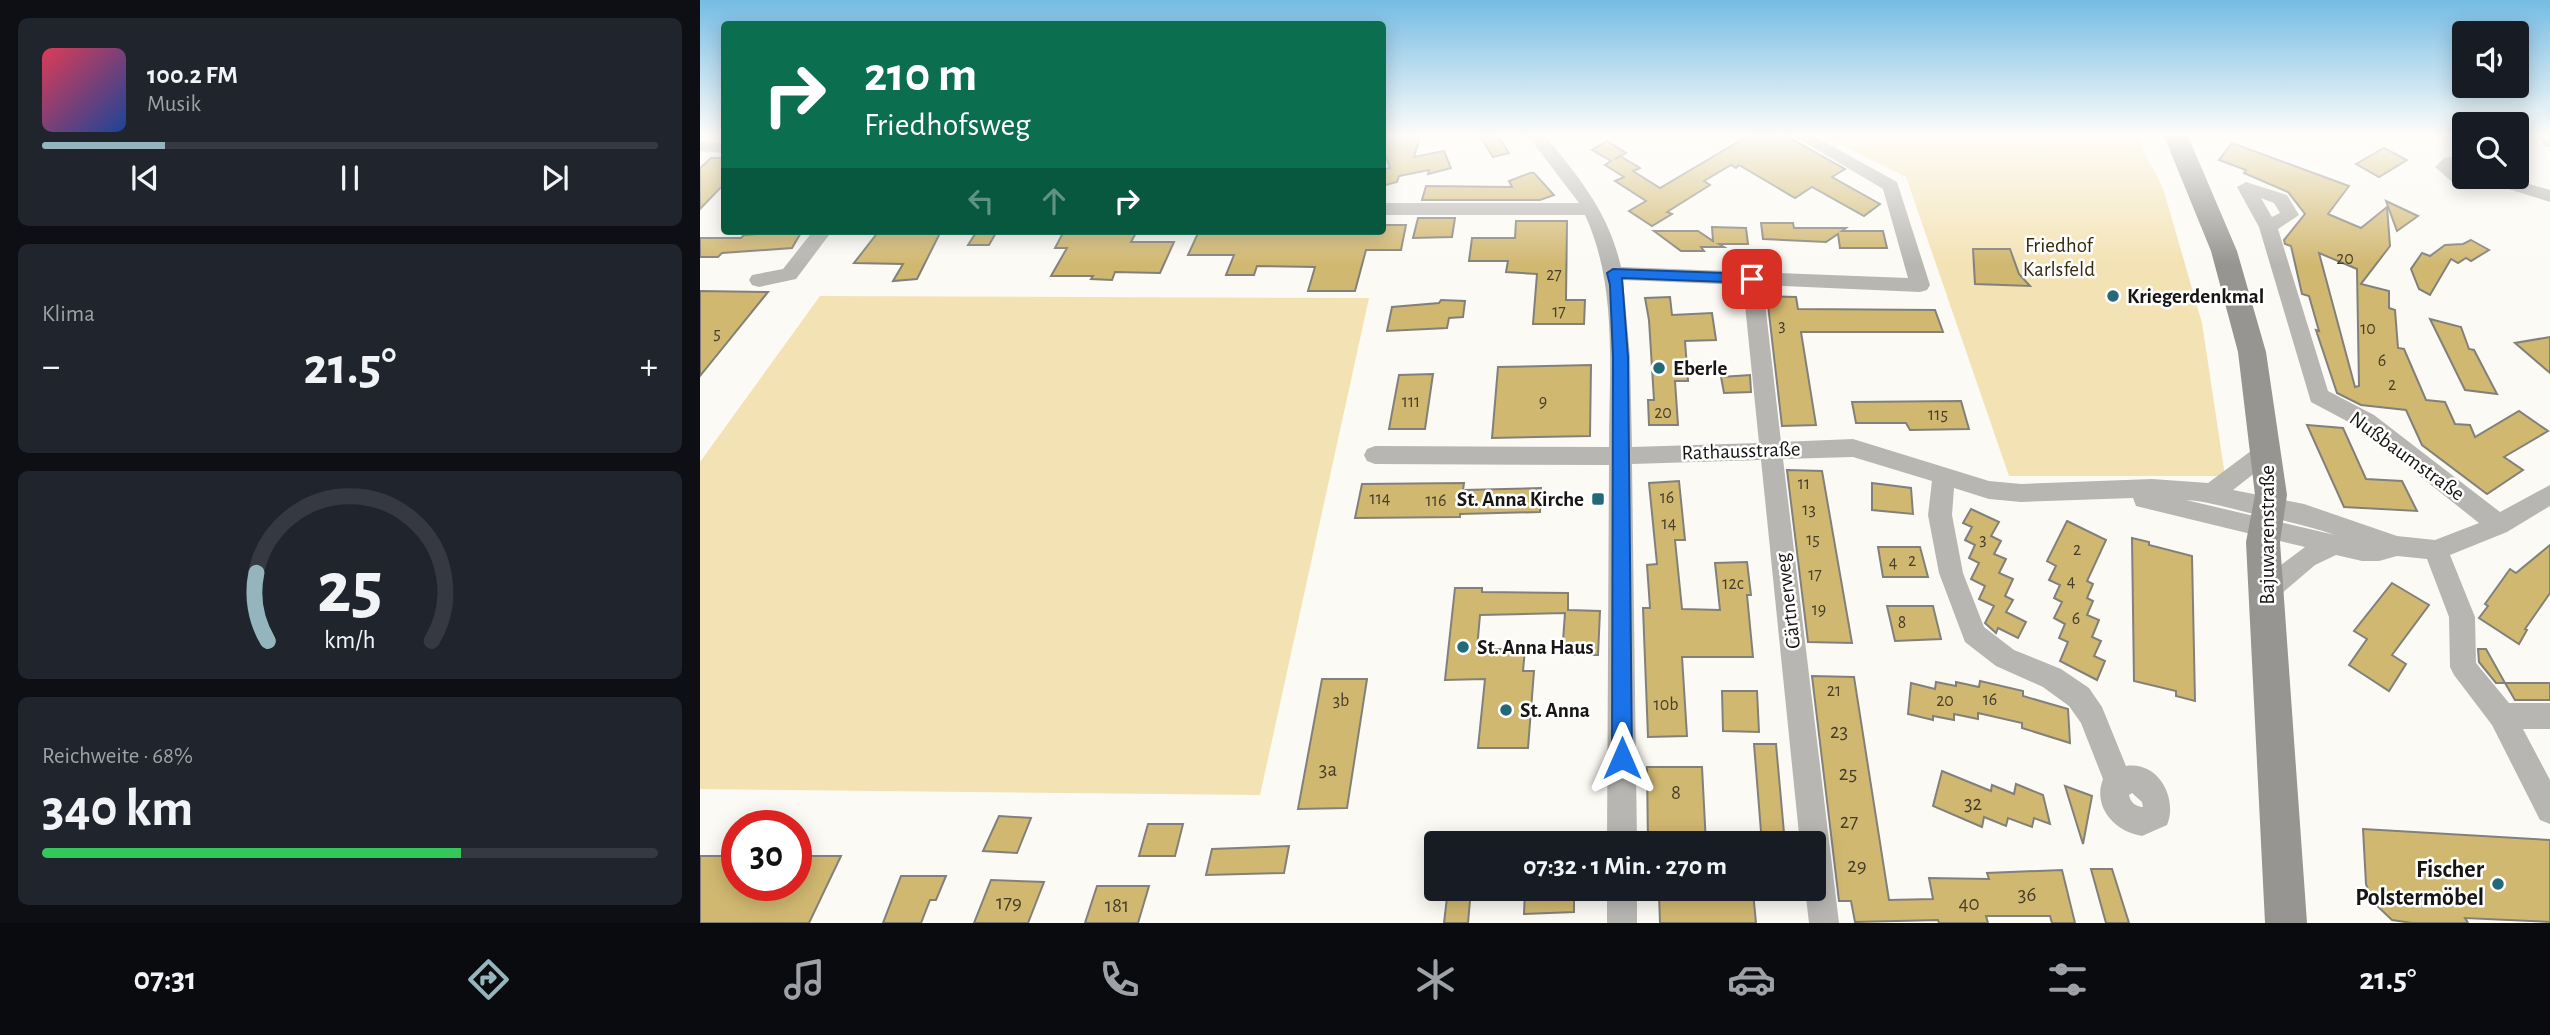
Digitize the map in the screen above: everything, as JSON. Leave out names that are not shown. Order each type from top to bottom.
[{"type":"main road","name":"Bajuwarenstraße","points":[[2194,179],[2224,251],[2252,352],[2267,451],[2271,495],[2263,542],[2288,917]]},
{"type":"street","points":[[1568,179],[1598,222],[1617,285],[1620,357],[1622,831]]},
{"type":"street","points":[[1613,273],[1920,285],[1891,186],[1879,179]]},
{"type":"street","points":[[2527,189],[2550,196]]},
{"type":"street","points":[[1386,209],[1590,209]]},
{"type":"street","name":"Nußbaumstraße","points":[[2268,227],[2319,396],[2366,421],[2499,525]]},
{"type":"street","points":[[760,281],[789,274],[820,235]]},
{"type":"street","name":"Gärtnerweg","points":[[1752,279],[1824,923]]},
{"type":"street","name":"Rathausstraße","points":[[1375,456],[1619,456],[1853,448],[1989,490],[2021,492],[2152,488],[2211,492],[2267,518]]},
{"type":"street","points":[[2211,492],[2234,478],[2267,451]]},
{"type":"street","points":[[1944,476],[1940,515],[1944,538],[1951,573],[1974,634],[2005,658],[2052,678],[2079,697],[2092,716],[2119,783]]},
{"type":"street","name":"Rathausstraße","points":[[2101,491],[2267,518]]},
{"type":"street","points":[[2267,518],[2304,514],[2397,546],[2436,550],[2499,525],[2550,494]]},
{"type":"street","points":[[2267,518],[2334,545],[2362,551],[2379,551],[2397,546]]},
{"type":"street","points":[[2266,591],[2306,558],[2334,545]]},
{"type":"street","points":[[2436,550],[2462,617],[2463,667],[2502,716],[2550,810]]},
{"type":"street","points":[[2502,716],[2550,716]]},
{"type":"street","points":[[1622,901],[1622,923]]},
{"type":"green space","name":"Friedhof Karlsfeld","points":[[1907,179],[2158,179],[2202,323],[2225,476],[2009,476]]},
{"type":"green space","points":[[820,296],[1369,298],[1260,795],[700,789],[700,462]]},
{"type":"building","points":[[700,179],[721,179],[721,187],[700,209]]},
{"type":"building","points":[[1386,179],[1398,179],[1397,182],[1386,185]]},
{"type":"building","points":[[1540,179],[1554,195],[1540,200],[1422,200],[1426,186],[1512,187],[1509,181]]},
{"type":"building","points":[[1646,179],[1660,188],[1675,179],[1707,179],[1704,181],[1710,185],[1667,212],[1672,214],[1652,226],[1629,211],[1646,201],[1615,181]]},
{"type":"building","points":[[1763,179],[1836,179],[1880,204],[1864,216],[1812,187],[1795,198]]},
{"type":"building","points":[[2258,179],[2330,179],[2349,186],[2328,214],[2361,228],[2387,207],[2390,246],[2361,284],[2389,291],[2389,308],[2395,310],[2398,348],[2404,349],[2426,400],[2445,402],[2455,424],[2470,425],[2475,437],[2519,411],[2548,431],[2504,457],[2523,470],[2487,494],[2422,445],[2406,410],[2361,405],[2337,393],[2316,330],[2319,331],[2309,296],[2302,294],[2291,246],[2285,244],[2284,240],[2305,214],[2288,192]],"holes":[[[2319,253],[2357,269],[2359,386],[2355,387]]]},
{"type":"building","points":[[2386,201],[2418,216],[2397,231]]},
{"type":"building","points":[[1418,218],[1455,218],[1452,237],[1413,238]]},
{"type":"building","points":[[1516,221],[1567,221],[1566,300],[1585,300],[1584,324],[1533,324],[1537,274],[1506,272],[1508,261],[1469,261],[1472,238],[1515,238]]},
{"type":"building","points":[[1761,223],[1793,223],[1794,228],[1883,231],[1887,248],[1840,248],[1838,234],[1826,242],[1763,239]]},
{"type":"building","points":[[1386,225],[1406,225],[1401,250],[1366,250],[1355,291],[1308,291],[1315,267],[1257,266],[1254,275],[1226,275],[1234,255],[1188,255],[1197,235],[1386,235]]},
{"type":"building","points":[[1712,227],[1746,228],[1748,244],[1719,244],[1724,247],[1701,247],[1704,251],[1681,251],[1654,231],[1698,231],[1713,241]]},
{"type":"building","points":[[744,235],[800,235],[792,248],[700,257],[700,238],[741,238]]},
{"type":"building","points":[[876,235],[939,235],[917,279],[893,281],[903,264],[854,263]]},
{"type":"building","points":[[974,235],[995,235],[989,245],[968,245]]},
{"type":"building","points":[[1062,235],[1135,235],[1131,242],[1174,242],[1160,273],[1115,272],[1112,280],[1091,279],[1093,276],[1051,276],[1067,248],[1055,248]]},
{"type":"building","points":[[2471,240],[2489,250],[2471,261],[2466,258],[2458,263],[2451,259],[2430,295],[2419,289],[2411,269],[2422,253],[2430,256],[2445,245],[2463,244]]},
{"type":"building","points":[[1973,249],[2010,249],[2019,274],[2030,286],[1975,284]]},
{"type":"building","points":[[700,291],[768,292],[700,376]]},
{"type":"building","points":[[1767,296],[1796,297],[1798,309],[1935,310],[1943,332],[1801,332],[1816,425],[1782,426]]},
{"type":"building","points":[[1670,297],[1672,315],[1712,313],[1716,340],[1685,341],[1688,381],[1675,381],[1678,425],[1649,425],[1648,400],[1654,400],[1645,298]]},
{"type":"building","points":[[1441,300],[1465,301],[1463,317],[1449,318],[1447,328],[1387,331],[1392,307],[1439,303]]},
{"type":"building","points":[[2430,319],[2461,327],[2469,349],[2474,350],[2497,394],[2465,390]]},
{"type":"building","points":[[2550,337],[2550,373],[2515,343]]},
{"type":"building","points":[[1591,365],[1590,436],[1492,438],[1498,367]]},
{"type":"building","points":[[1433,374],[1425,429],[1389,429],[1399,375]]},
{"type":"building","points":[[1750,375],[1751,392],[1724,393],[1721,377]]},
{"type":"building","points":[[1961,401],[1969,429],[1910,430],[1906,423],[1856,423],[1852,402]]},
{"type":"building","points":[[2307,425],[2343,428],[2366,479],[2402,481],[2417,511],[2344,507]]},
{"type":"building","points":[[1787,470],[1822,471],[1852,643],[1808,642]]},
{"type":"building","points":[[1679,481],[1685,540],[1675,540],[1682,609],[1720,610],[1715,563],[1747,562],[1753,657],[1682,657],[1687,736],[1648,737],[1643,608],[1650,608],[1647,565],[1657,564],[1649,483]]},
{"type":"building","points":[[1464,483],[1463,490],[1541,488],[1540,512],[1460,514],[1460,517],[1355,518],[1362,484]]},
{"type":"building","points":[[1872,483],[1911,488],[1913,514],[1872,510]]},
{"type":"building","points":[[1971,509],[1999,522],[1991,536],[2001,541],[1994,554],[2006,559],[1999,573],[2013,579],[2005,596],[2013,600],[2006,612],[2026,622],[2018,638],[1998,628],[1996,633],[1985,623],[1994,606],[1979,599],[1985,586],[1971,579],[1979,563],[1969,558],[1975,545],[1965,540],[1972,527],[1963,523]]},
{"type":"building","points":[[2067,521],[2106,540],[2087,581],[2093,584],[2087,598],[2093,601],[2087,615],[2099,620],[2092,637],[2101,641],[2094,656],[2105,661],[2097,680],[2060,661],[2068,642],[2059,638],[2065,624],[2054,618],[2062,602],[2054,598],[2060,585],[2049,580],[2056,566],[2047,561]]},
{"type":"building","points":[[2132,538],[2192,556],[2195,701],[2176,696],[2176,691],[2134,681]]},
{"type":"building","points":[[2550,545],[2550,593],[2525,629],[2527,630],[2519,644],[2479,618],[2488,606],[2485,604],[2510,569],[2516,573]]},
{"type":"building","points":[[1878,547],[1920,547],[1928,577],[1883,577]]},
{"type":"building","points":[[2392,583],[2429,605],[2392,655],[2406,664],[2389,691],[2349,665],[2367,639],[2354,631]]},
{"type":"building","points":[[1455,588],[1482,588],[1482,592],[1568,593],[1568,610],[1600,611],[1598,655],[1562,655],[1565,613],[1480,615],[1477,649],[1525,649],[1523,671],[1534,671],[1528,748],[1478,748],[1485,679],[1445,680]]},
{"type":"building","points":[[1887,606],[1933,606],[1941,639],[1895,641]]},
{"type":"building","points":[[2478,649],[2486,649],[2505,683],[2496,683],[2479,662]]},
{"type":"building","points":[[1812,676],[1854,677],[1889,900],[1933,899],[1929,878],[1989,879],[1987,873],[2062,870],[2075,923],[2052,923],[2050,916],[1986,916],[1988,923],[1939,923],[1938,920],[1855,922],[1851,901],[1839,901]]},
{"type":"building","points":[[1322,679],[1367,679],[1347,808],[1298,809]]},
{"type":"building","points":[[1980,681],[2023,691],[2023,696],[2068,709],[2070,743],[2022,728],[2022,723],[1978,713],[1978,719],[1954,714],[1954,720],[1933,716],[1933,720],[1908,714],[1911,683],[1935,689],[1936,682],[1956,686],[1956,682],[1979,687]]},
{"type":"building","points":[[2505,683],[2550,683],[2550,700],[2515,700]]},
{"type":"building","points":[[1722,691],[1757,691],[1759,732],[1723,731]]},
{"type":"building","points":[[1754,744],[1776,744],[1784,831],[1761,831]]},
{"type":"building","points":[[1647,767],[1702,767],[1705,831],[1648,831]]},
{"type":"building","points":[[1942,771],[1991,791],[1992,785],[2014,794],[2016,784],[2043,795],[2050,824],[2034,818],[2032,827],[2008,818],[2006,826],[1984,817],[1982,827],[1933,806]]},
{"type":"building","points":[[2065,786],[2092,796],[2083,844]]},
{"type":"building","points":[[999,816],[1031,818],[1017,853],[983,851]]},
{"type":"building","points":[[1148,824],[1183,824],[1175,856],[1139,856]]},
{"type":"building","points":[[2363,829],[2550,840],[2550,922],[2465,918],[2468,923],[2412,923],[2392,920],[2373,902],[2366,884]]},
{"type":"building","points":[[1289,846],[1284,873],[1206,875],[1212,849]]},
{"type":"building","points":[[700,856],[721,856],[721,901],[812,901],[812,856],[841,856],[809,923],[700,923]]},
{"type":"building","points":[[2091,869],[2112,869],[2129,923],[2106,923]]},
{"type":"building","points":[[901,876],[946,876],[936,900],[930,900],[921,923],[883,923]]},
{"type":"building","points":[[991,880],[1044,882],[1028,923],[974,923]]},
{"type":"building","points":[[1097,886],[1149,886],[1138,923],[1085,923]]},
{"type":"building","points":[[1447,901],[1470,901],[1468,923],[1444,923]]},
{"type":"building","points":[[1525,901],[1574,901],[1574,912],[1524,914]]},
{"type":"building","points":[[1659,901],[1754,901],[1756,923],[1660,923]]},
{"type":"place","name":"Kriegerdenkmal","points":[[2113,296]]},
{"type":"place","name":"Eberle","points":[[1659,368]]},
{"type":"place","name":"St. Anna Kirche","points":[[1598,499]]},
{"type":"place","name":"St. Anna Haus","points":[[1463,647]]},
{"type":"place","name":"St. Anna","points":[[1506,710]]},
{"type":"place","name":"Fischer Polstermöbel","points":[[2498,884]]},
{"type":"route","points":[[1622,758],[1620,357],[1617,285],[1613,273],[1752,279]]}]
